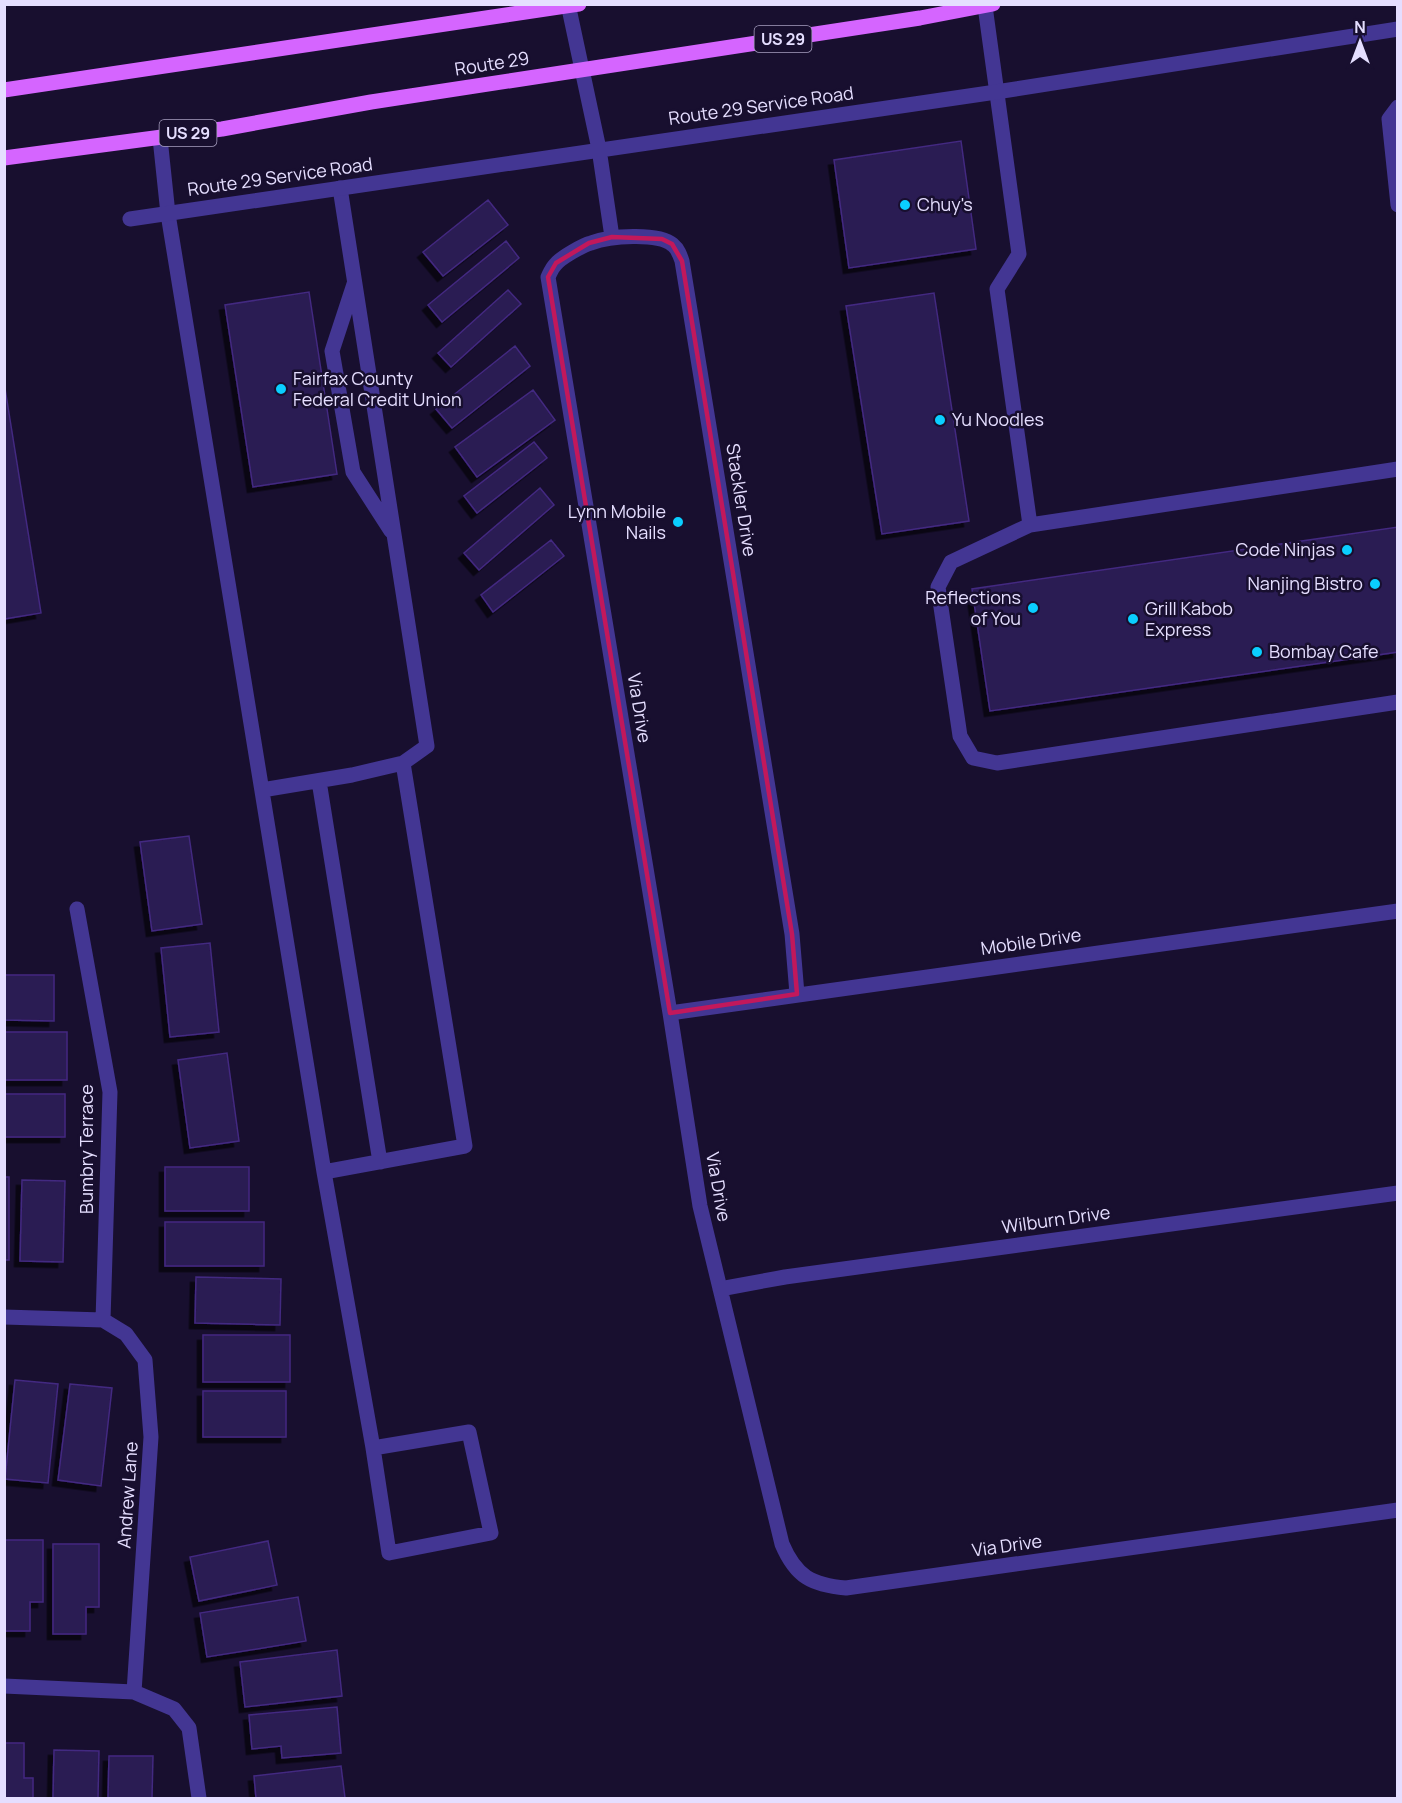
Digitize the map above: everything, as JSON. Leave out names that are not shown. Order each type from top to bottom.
[{"type":"main road","points":[[4,90],[572,5]]},
{"type":"main road","name":"Route 29","points":[[4,158],[222,129],[371,102],[908,20],[989,5]]},
{"type":"street","points":[[572,5],[581,70],[598,149],[612,237]]},
{"type":"street","points":[[989,5],[996,92],[1019,254],[998,289],[1030,525]]},
{"type":"street","name":"Route 29 Service Road","points":[[130,219],[996,92],[1398,29]]},
{"type":"street","points":[[1398,107],[1389,119],[1398,205]]},
{"type":"street","points":[[160,138],[168,213],[324,1172],[373,1448],[389,1553],[491,1533],[469,1432],[373,1448]]},
{"type":"street","points":[[262,790],[352,775],[403,763],[427,746],[340,188]]},
{"type":"street","name":"Stackler Drive","points":[[612,237],[662,239],[679,251],[682,261],[792,934],[796,994]]},
{"type":"street","name":"Via Drive","points":[[612,237],[589,243],[556,263],[548,277],[700,1206],[782,1544],[789,1559],[804,1576],[824,1586],[846,1588],[1398,1510]]},
{"type":"street","points":[[355,281],[332,351],[353,472],[394,536]]},
{"type":"street","points":[[1398,469],[1030,525],[951,562],[938,586],[960,736],[973,759],[998,763],[1398,702]]},
{"type":"street","points":[[324,1172],[465,1146],[403,763]]},
{"type":"street","points":[[319,781],[380,1162]]},
{"type":"street","name":"Bumbry Terrace","points":[[77,909],[110,1092],[104,1320]]},
{"type":"street","name":"Mobile Drive","points":[[670,1013],[1398,911]]},
{"type":"street","name":"Wilburn Drive","points":[[720,1289],[785,1277],[1398,1193]]},
{"type":"street","points":[[4,1317],[104,1320]]},
{"type":"street","name":"Andrew Lane","points":[[104,1320],[126,1334],[145,1360],[151,1437],[134,1692]]},
{"type":"street","points":[[4,1686],[134,1692],[174,1709],[189,1728],[200,1798]]},
{"type":"highlighted area","points":[[612,237],[662,239],[672,244],[682,261],[792,934],[797,994],[670,1013],[548,277],[556,263],[589,243]]},
{"type":"building","name":"Chuy's","points":[[961,141],[976,249],[849,268],[834,160]]},
{"type":"building","points":[[488,200],[508,225],[443,276],[423,252]]},
{"type":"building","points":[[506,241],[519,258],[442,322],[428,305]]},
{"type":"building","points":[[508,290],[521,304],[451,367],[438,353]]},
{"type":"building","name":"Fairfax County Federal Credit Union","points":[[309,292],[337,474],[253,487],[225,305]]},
{"type":"building","points":[[934,293],[969,521],[882,534],[846,306]]},
{"type":"building","points":[[515,346],[530,366],[452,428],[436,409]]},
{"type":"building","points":[[4,382],[41,613],[4,619]]},
{"type":"building","points":[[533,390],[555,420],[477,477],[455,447]]},
{"type":"building","points":[[534,442],[547,458],[477,513],[464,496]]},
{"type":"building","points":[[540,488],[554,505],[479,570],[464,553]]},
{"type":"building","points":[[1398,527],[1398,652],[990,711],[972,589]]},
{"type":"building","points":[[551,540],[564,556],[493,612],[481,595]]},
{"type":"building","points":[[189,836],[202,924],[152,931],[140,842]]},
{"type":"building","points":[[210,943],[219,1032],[170,1037],[161,948]]},
{"type":"building","points":[[4,975],[54,975],[54,1021],[4,1020]]},
{"type":"building","points":[[4,1032],[67,1032],[67,1080],[4,1080]]},
{"type":"building","points":[[227,1053],[239,1141],[190,1148],[178,1060]]},
{"type":"building","points":[[4,1094],[65,1094],[65,1137],[4,1137]]},
{"type":"building","points":[[165,1167],[249,1167],[249,1211],[165,1211]]},
{"type":"building","points":[[4,1177],[9,1177],[9,1260],[4,1260]]},
{"type":"building","points":[[22,1180],[65,1181],[63,1262],[20,1261]]},
{"type":"building","points":[[165,1222],[264,1222],[264,1266],[165,1266]]},
{"type":"building","points":[[196,1277],[281,1279],[280,1325],[195,1323]]},
{"type":"building","points":[[203,1335],[290,1335],[290,1382],[203,1382]]},
{"type":"building","points":[[15,1380],[58,1384],[48,1483],[5,1479]]},
{"type":"building","points":[[70,1384],[112,1388],[101,1486],[58,1480]]},
{"type":"building","points":[[203,1391],[286,1391],[286,1437],[203,1437]]},
{"type":"building","points":[[4,1540],[43,1540],[43,1602],[30,1602],[30,1631],[4,1631]]},
{"type":"building","points":[[268,1541],[277,1585],[199,1601],[190,1557]]},
{"type":"building","points":[[53,1544],[99,1544],[99,1607],[86,1607],[86,1634],[53,1634]]},
{"type":"building","points":[[298,1597],[306,1641],[207,1657],[200,1613]]},
{"type":"building","points":[[337,1650],[342,1696],[245,1707],[240,1662]]},
{"type":"building","points":[[337,1707],[341,1753],[282,1758],[281,1746],[252,1749],[249,1715]]},
{"type":"building","points":[[4,1743],[24,1743],[24,1778],[33,1778],[33,1798],[4,1798]]},
{"type":"building","points":[[54,1750],[99,1751],[98,1798],[53,1798]]},
{"type":"building","points":[[109,1756],[153,1756],[152,1798],[108,1798]]},
{"type":"building","points":[[341,1766],[345,1798],[256,1798],[254,1776]]},
{"type":"place","name":"Chuy's","points":[[905,205]]},
{"type":"place","name":"Fairfax County Federal Credit Union","points":[[281,389]]},
{"type":"place","name":"Yu Noodles","points":[[940,420]]},
{"type":"place","name":"Lynn Mobile Nails","points":[[678,522]]},
{"type":"place","name":"Code Ninjas","points":[[1347,550]]},
{"type":"place","name":"Nanjing Bistro","points":[[1375,584]]},
{"type":"place","name":"Reflections of You","points":[[1033,608]]},
{"type":"place","name":"Grill Kabob Express","points":[[1133,619]]},
{"type":"place","name":"Bombay Cafe","points":[[1257,652]]}]
